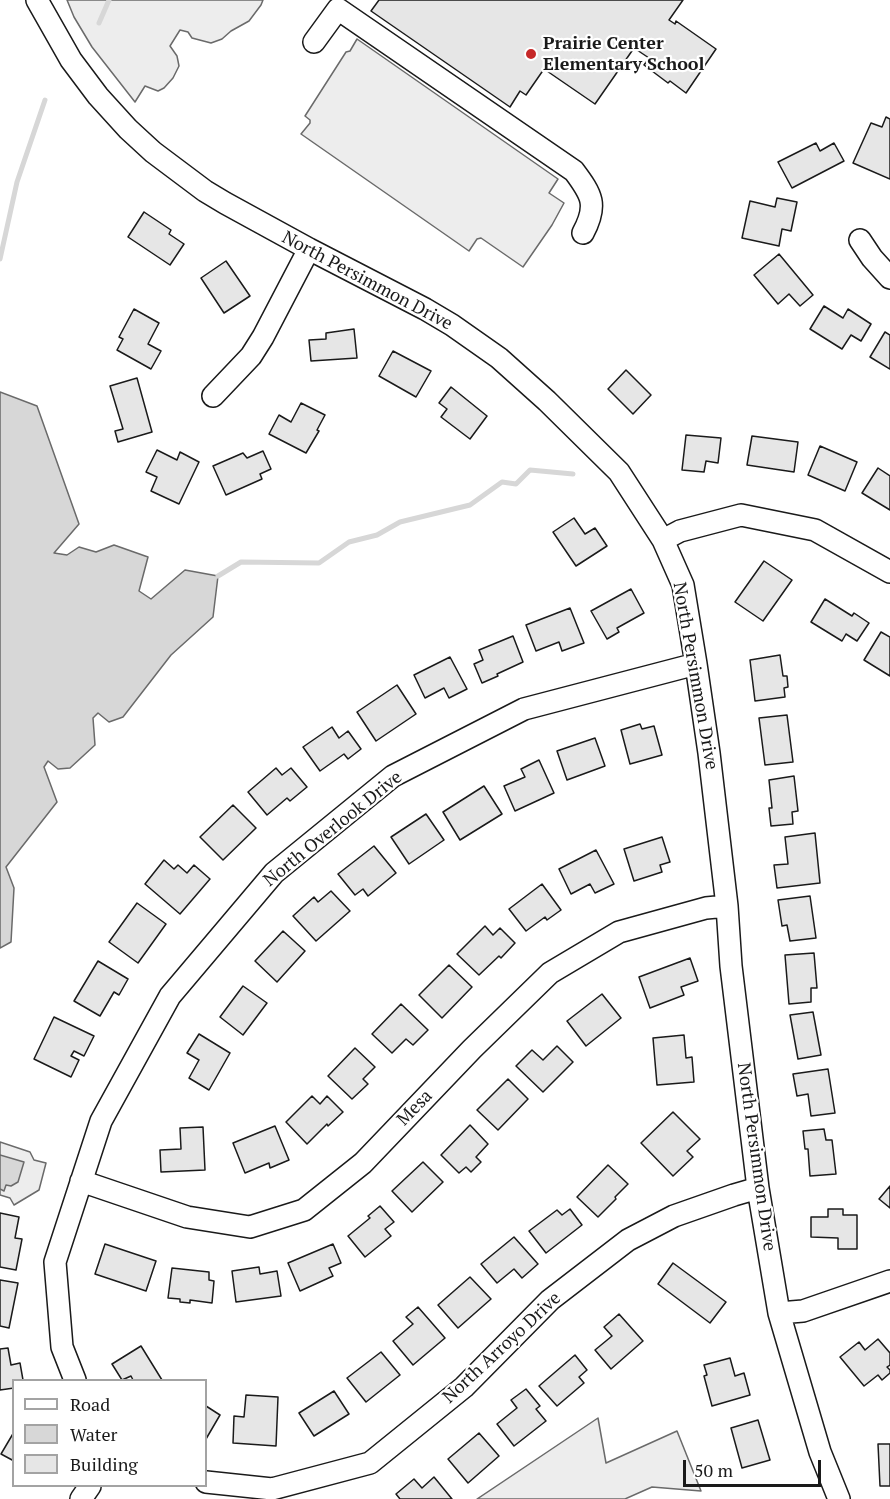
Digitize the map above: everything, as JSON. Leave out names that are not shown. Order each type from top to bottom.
[{"type":"street","name":"North Persimmon Drive","points":[[37,0],[71,60],[98,96],[153,152],[225,204],[425,309],[499,358],[547,401],[619,472],[663,540],[683,585],[696,664],[709,753],[727,906],[731,966],[758,1188],[779,1313],[820,1452],[839,1499]]},
{"type":"street","points":[[314,42],[341,4],[574,171],[585,186],[592,207],[591,218],[583,233]]},
{"type":"street","points":[[860,240],[890,278]]},
{"type":"street","points":[[213,396],[251,356],[269,327],[309,249]]},
{"type":"street","points":[[663,540],[680,531],[741,515],[814,530],[890,572]]},
{"type":"street","name":"North Overlook Drive","points":[[81,1181],[101,1121],[170,996],[274,873],[393,776],[524,709],[696,664]]},
{"type":"street","name":"Mesa","points":[[81,1181],[187,1217],[250,1227],[304,1210],[363,1163],[472,1049],[550,973],[619,932],[706,908],[727,906]]},
{"type":"street","points":[[75,1379],[62,1347],[55,1262],[81,1181]]},
{"type":"street","name":"North Arroyo Drive","points":[[207,1482],[272,1489],[370,1463],[464,1387],[550,1300],[628,1240],[674,1216],[758,1188]]},
{"type":"street","points":[[779,1313],[802,1311],[890,1281]]},
{"type":"shaded area","points":[[67,0],[263,0],[249,21],[222,39],[211,43],[192,38],[188,32],[180,30],[170,46],[177,56],[179,66],[173,78],[158,91],[145,86],[135,102],[92,47],[74,17]]},
{"type":"shaded area","points":[[357,39],[558,179],[549,193],[564,203],[523,267],[481,238],[477,239],[469,251],[301,134],[310,123],[305,116],[346,52],[350,51]]},
{"type":"shaded area","points":[[0,1142],[30,1152],[34,1160],[46,1163],[39,1190],[14,1205],[10,1198],[0,1195]]},
{"type":"shaded area","points":[[598,1418],[606,1463],[677,1431],[701,1491],[652,1487],[625,1499],[477,1499]]},
{"type":"water","points":[[0,392],[37,406],[79,524],[54,553],[67,555],[79,547],[96,552],[114,545],[148,557],[139,591],[151,599],[185,570],[218,576],[213,617],[171,655],[123,717],[109,722],[98,713],[93,718],[95,745],[70,768],[58,769],[48,761],[44,767],[57,802],[6,867],[14,888],[11,942],[0,948]]},
{"type":"water","points":[[0,1155],[24,1162],[18,1182],[11,1186],[6,1185],[4,1191],[0,1189]]},
{"type":"building","name":"Prairie Center Elementary School","points":[[379,0],[683,0],[669,20],[675,24],[676,21],[716,49],[686,93],[644,65],[649,58],[634,48],[595,104],[544,69],[526,95],[520,91],[510,107],[371,11]]},
{"type":"building","points":[[886,117],[890,119],[890,179],[853,163],[871,123],[882,127]]},
{"type":"building","points":[[816,143],[820,151],[834,143],[844,161],[792,188],[778,162]]},
{"type":"building","points":[[777,198],[797,202],[791,231],[782,229],[779,246],[742,238],[750,201],[775,207]]},
{"type":"building","points":[[144,212],[171,230],[169,234],[184,244],[170,265],[128,237]]},
{"type":"building","points":[[779,254],[813,295],[800,306],[789,294],[778,304],[754,275]]},
{"type":"building","points":[[226,261],[250,296],[224,313],[201,278]]},
{"type":"building","points":[[824,306],[843,318],[848,309],[871,324],[861,341],[851,335],[842,349],[810,329]]},
{"type":"building","points":[[134,309],[159,323],[148,344],[161,351],[151,369],[117,350],[123,339],[119,337]]},
{"type":"building","points":[[354,329],[357,358],[311,361],[309,340],[326,339],[326,333]]},
{"type":"building","points":[[885,332],[890,335],[890,369],[870,357]]},
{"type":"building","points":[[393,351],[431,371],[416,397],[379,376]]},
{"type":"building","points":[[626,370],[651,395],[633,414],[608,389]]},
{"type":"building","points":[[137,378],[152,432],[118,442],[115,431],[123,429],[110,386]]},
{"type":"building","points":[[451,387],[487,416],[470,439],[441,417],[447,409],[439,403]]},
{"type":"building","points":[[301,403],[325,415],[306,453],[269,434],[279,415],[291,422]]},
{"type":"building","points":[[686,435],[721,438],[718,463],[706,461],[704,472],[682,470]]},
{"type":"building","points":[[752,436],[798,442],[794,472],[747,465]]},
{"type":"building","points":[[820,446],[857,462],[845,491],[808,475]]},
{"type":"building","points":[[157,450],[177,460],[180,452],[199,462],[179,504],[151,491],[157,477],[146,472]]},
{"type":"building","points":[[263,451],[271,469],[260,474],[262,479],[226,495],[213,466],[243,453],[247,458]]},
{"type":"building","points":[[878,468],[890,476],[890,510],[862,493]]},
{"type":"building","points":[[574,518],[585,534],[595,528],[607,546],[576,566],[553,532]]},
{"type":"building","points":[[764,561],[792,580],[763,621],[735,602]]},
{"type":"building","points":[[631,589],[644,613],[617,628],[619,632],[607,639],[591,611]]},
{"type":"building","points":[[825,599],[852,616],[854,613],[869,623],[857,641],[846,634],[842,641],[811,622]]},
{"type":"building","points":[[570,608],[584,643],[562,651],[559,642],[536,651],[526,625]]},
{"type":"building","points":[[881,632],[890,637],[890,676],[864,660]]},
{"type":"building","points":[[513,636],[523,662],[482,683],[474,664],[483,660],[479,650]]},
{"type":"building","points":[[780,655],[783,676],[787,676],[788,687],[784,688],[785,697],[755,701],[750,660]]},
{"type":"building","points":[[450,657],[467,689],[449,698],[444,688],[425,698],[414,675]]},
{"type":"building","points":[[397,685],[416,714],[376,741],[357,712]]},
{"type":"building","points":[[787,715],[793,762],[765,765],[759,718]]},
{"type":"building","points":[[640,724],[642,729],[654,726],[662,755],[630,764],[621,730]]},
{"type":"building","points":[[332,727],[339,738],[348,731],[361,749],[348,759],[344,754],[320,771],[303,747]]},
{"type":"building","points":[[595,738],[605,766],[567,780],[557,751]]},
{"type":"building","points":[[539,760],[554,793],[515,811],[504,786],[525,777],[521,769]]},
{"type":"building","points":[[276,768],[282,775],[291,768],[307,787],[290,801],[287,798],[267,815],[248,792]]},
{"type":"building","points":[[794,776],[798,811],[792,812],[793,824],[771,826],[769,780]]},
{"type":"building","points":[[484,786],[502,814],[460,840],[443,812]]},
{"type":"building","points":[[233,805],[256,828],[223,860],[200,837]]},
{"type":"building","points":[[426,814],[444,840],[409,864],[391,837]]},
{"type":"building","points":[[815,833],[820,883],[777,888],[774,865],[788,864],[785,837]]},
{"type":"building","points":[[662,837],[670,862],[660,865],[662,872],[634,881],[624,849]]},
{"type":"building","points":[[374,846],[396,873],[368,896],[363,889],[355,895],[338,874]]},
{"type":"building","points":[[596,850],[614,884],[595,893],[590,884],[571,894],[559,869]]},
{"type":"building","points":[[164,860],[174,869],[178,865],[187,873],[194,865],[210,879],[180,914],[145,884]]},
{"type":"building","points":[[542,884],[561,910],[547,920],[545,917],[526,931],[509,909]]},
{"type":"building","points":[[331,891],[350,911],[316,941],[293,916],[314,897],[318,902]]},
{"type":"building","points":[[810,896],[816,938],[790,941],[787,925],[782,926],[778,900]]},
{"type":"building","points":[[137,903],[166,924],[138,963],[109,942]]},
{"type":"building","points":[[485,926],[493,935],[500,928],[515,943],[501,958],[499,956],[479,975],[457,954]]},
{"type":"building","points":[[283,931],[305,951],[277,982],[255,961]]},
{"type":"building","points":[[814,953],[817,988],[811,988],[811,1002],[789,1004],[785,955]]},
{"type":"building","points":[[690,958],[698,981],[681,987],[684,995],[650,1008],[639,977]]},
{"type":"building","points":[[98,961],[128,979],[119,995],[114,992],[100,1016],[74,1001]]},
{"type":"building","points":[[449,965],[472,987],[442,1018],[419,995]]},
{"type":"building","points":[[243,986],[267,1003],[243,1035],[220,1017]]},
{"type":"building","points":[[602,994],[621,1018],[586,1046],[567,1021]]},
{"type":"building","points":[[401,1004],[428,1030],[413,1045],[406,1039],[392,1053],[372,1034]]},
{"type":"building","points":[[813,1012],[821,1055],[798,1059],[790,1015]]},
{"type":"building","points":[[54,1017],[94,1036],[84,1056],[74,1051],[71,1056],[79,1060],[71,1077],[34,1059]]},
{"type":"building","points":[[199,1034],[230,1053],[209,1090],[189,1078],[199,1060],[187,1053]]},
{"type":"building","points":[[684,1035],[686,1058],[692,1057],[694,1082],[657,1085],[653,1038]]},
{"type":"building","points":[[557,1046],[573,1062],[543,1092],[516,1066],[532,1050],[543,1060]]},
{"type":"building","points":[[355,1048],[375,1067],[363,1079],[368,1084],[352,1099],[328,1076]]},
{"type":"building","points":[[828,1069],[835,1113],[811,1116],[808,1094],[797,1096],[793,1074]]},
{"type":"building","points":[[508,1079],[528,1099],[498,1130],[477,1110]]},
{"type":"building","points":[[312,1096],[320,1104],[327,1096],[343,1112],[307,1144],[286,1122]]},
{"type":"building","points":[[673,1112],[700,1139],[687,1151],[693,1157],[673,1176],[641,1143]]},
{"type":"building","points":[[470,1125],[488,1144],[476,1157],[481,1162],[471,1172],[466,1167],[459,1173],[441,1155]]},
{"type":"building","points":[[275,1126],[289,1160],[270,1168],[269,1163],[245,1173],[233,1143]]},
{"type":"building","points":[[203,1127],[205,1170],[161,1172],[160,1150],[181,1149],[180,1128]]},
{"type":"building","points":[[824,1129],[826,1140],[832,1140],[836,1174],[810,1176],[808,1149],[805,1149],[803,1131]]},
{"type":"building","points":[[423,1162],[443,1182],[412,1212],[392,1191]]},
{"type":"building","points":[[608,1165],[628,1184],[598,1217],[577,1197]]},
{"type":"building","points":[[890,1186],[890,1208],[879,1199]]},
{"type":"building","points":[[380,1206],[394,1222],[385,1229],[391,1236],[365,1257],[348,1236],[370,1218],[368,1216]]},
{"type":"building","points":[[570,1209],[582,1225],[546,1253],[529,1231],[557,1210],[562,1215]]},
{"type":"building","points":[[828,1209],[843,1209],[843,1215],[857,1215],[857,1249],[838,1249],[838,1238],[811,1237],[811,1217],[828,1217]]},
{"type":"building","points":[[0,1213],[19,1217],[15,1238],[22,1239],[16,1270],[0,1267]]},
{"type":"building","points":[[514,1237],[538,1264],[522,1278],[514,1269],[497,1283],[481,1264]]},
{"type":"building","points":[[105,1244],[156,1261],[146,1291],[95,1274]]},
{"type":"building","points":[[333,1244],[341,1263],[329,1268],[333,1276],[300,1291],[288,1263]]},
{"type":"building","points":[[673,1263],[726,1302],[710,1323],[658,1284]]},
{"type":"building","points":[[259,1267],[260,1274],[277,1271],[281,1296],[236,1302],[232,1271]]},
{"type":"building","points":[[172,1268],[209,1272],[209,1280],[214,1281],[212,1303],[190,1300],[190,1303],[180,1302],[180,1299],[168,1298]]},
{"type":"building","points":[[470,1277],[491,1299],[458,1328],[438,1305]]},
{"type":"building","points":[[0,1280],[18,1283],[9,1328],[0,1326]]},
{"type":"building","points":[[418,1307],[445,1338],[413,1365],[393,1341],[413,1324],[406,1317]]},
{"type":"building","points":[[619,1314],[643,1341],[611,1369],[595,1350],[612,1336],[604,1327]]},
{"type":"building","points":[[878,1339],[890,1353],[890,1365],[887,1367],[890,1373],[882,1380],[878,1375],[864,1386],[840,1357],[859,1342],[865,1350]]},
{"type":"building","points":[[141,1346],[161,1379],[132,1379],[131,1376],[121,1379],[112,1364]]},
{"type":"building","points":[[8,1348],[11,1365],[20,1363],[23,1379],[12,1379],[12,1388],[0,1390],[0,1349]]},
{"type":"building","points":[[381,1352],[400,1375],[366,1402],[347,1378]]},
{"type":"building","points":[[575,1355],[587,1370],[579,1377],[584,1383],[557,1406],[539,1386]]},
{"type":"building","points":[[730,1358],[735,1376],[744,1373],[750,1395],[712,1406],[704,1376],[707,1375],[704,1365]]},
{"type":"building","points":[[526,1389],[540,1406],[536,1409],[546,1421],[514,1446],[497,1424],[517,1408],[511,1400]]},
{"type":"building","points":[[334,1391],[349,1414],[314,1436],[299,1413]]},
{"type":"building","points":[[246,1395],[278,1397],[276,1446],[233,1443],[234,1416],[244,1417]]},
{"type":"building","points":[[207,1407],[220,1415],[207,1437]]},
{"type":"building","points":[[758,1420],[770,1460],[742,1468],[731,1428]]},
{"type":"building","points":[[479,1433],[499,1456],[468,1483],[448,1459]]},
{"type":"building","points":[[12,1435],[12,1460],[1,1454]]},
{"type":"building","points":[[878,1444],[890,1444],[890,1486],[880,1486]]},
{"type":"building","points":[[434,1477],[452,1499],[400,1499],[396,1494],[414,1479],[422,1488]]},
{"type":"waterway","points":[[99,23],[109,0]]},
{"type":"waterway","points":[[0,259],[17,182],[45,100]]},
{"type":"waterway","points":[[218,576],[241,562],[319,563],[349,542],[377,535],[400,522],[470,505],[502,482],[516,484],[530,470],[573,474]]},
{"type":"place","name":"Prairie Center Elementary School","points":[[531,54]]}]
